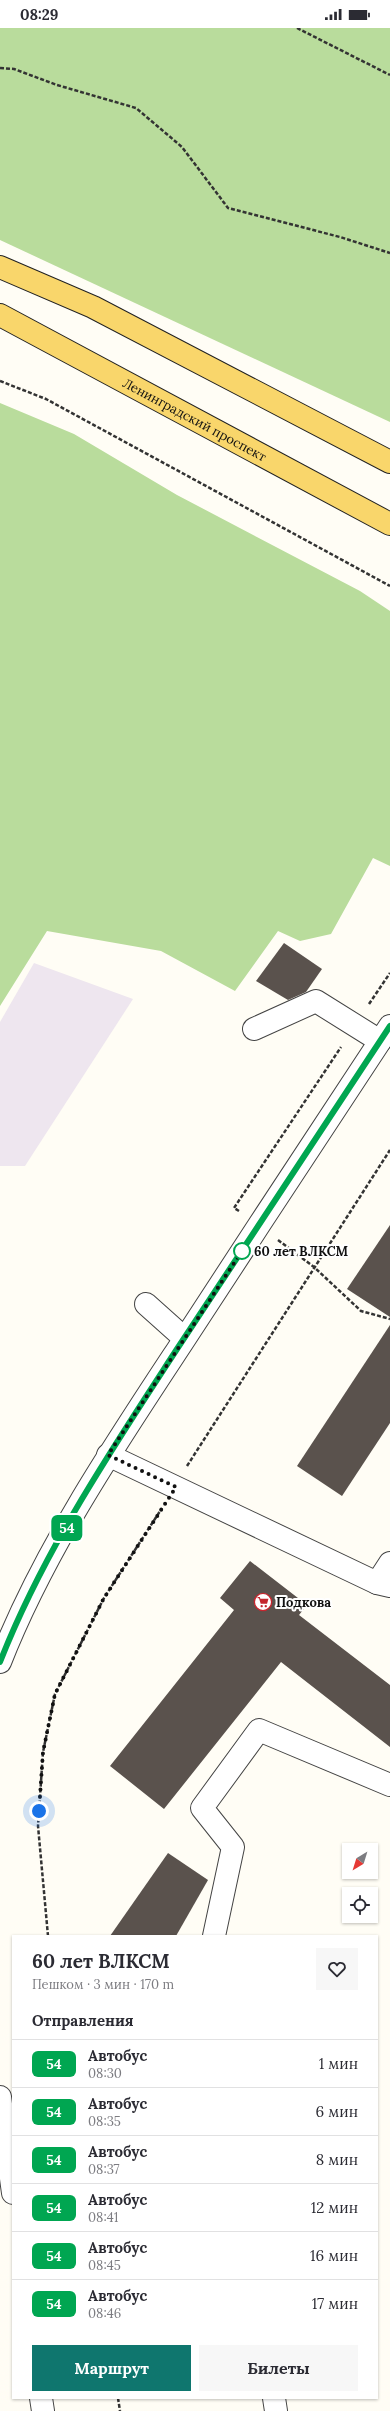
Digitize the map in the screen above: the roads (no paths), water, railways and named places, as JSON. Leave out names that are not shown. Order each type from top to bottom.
[{"type":"main road","points":[[0,266],[93,307],[390,462]]},
{"type":"main road","name":"Ленинградский проспект","points":[[0,315],[390,524]]},
{"type":"street","points":[[0,1662],[13,1629],[42,1572],[108,1455],[385,1034],[316,1001],[254,1029]]},
{"type":"street","points":[[146,1304],[184,1338]]},
{"type":"street","points":[[108,1455],[383,1584],[390,1563]]},
{"type":"street","points":[[214,1935],[233,1847],[202,1808],[259,1730],[390,1785]]},
{"type":"street","points":[[0,2097],[12,2186]]},
{"type":"street","points":[[41,2399],[43,2411]]},
{"type":"street","points":[[274,2399],[276,2411]]},
{"type":"place","name":"60 лет ВЛКСМ","points":[[242,1251]]},
{"type":"place","name":"Подкова","points":[[263,1602]]}]
